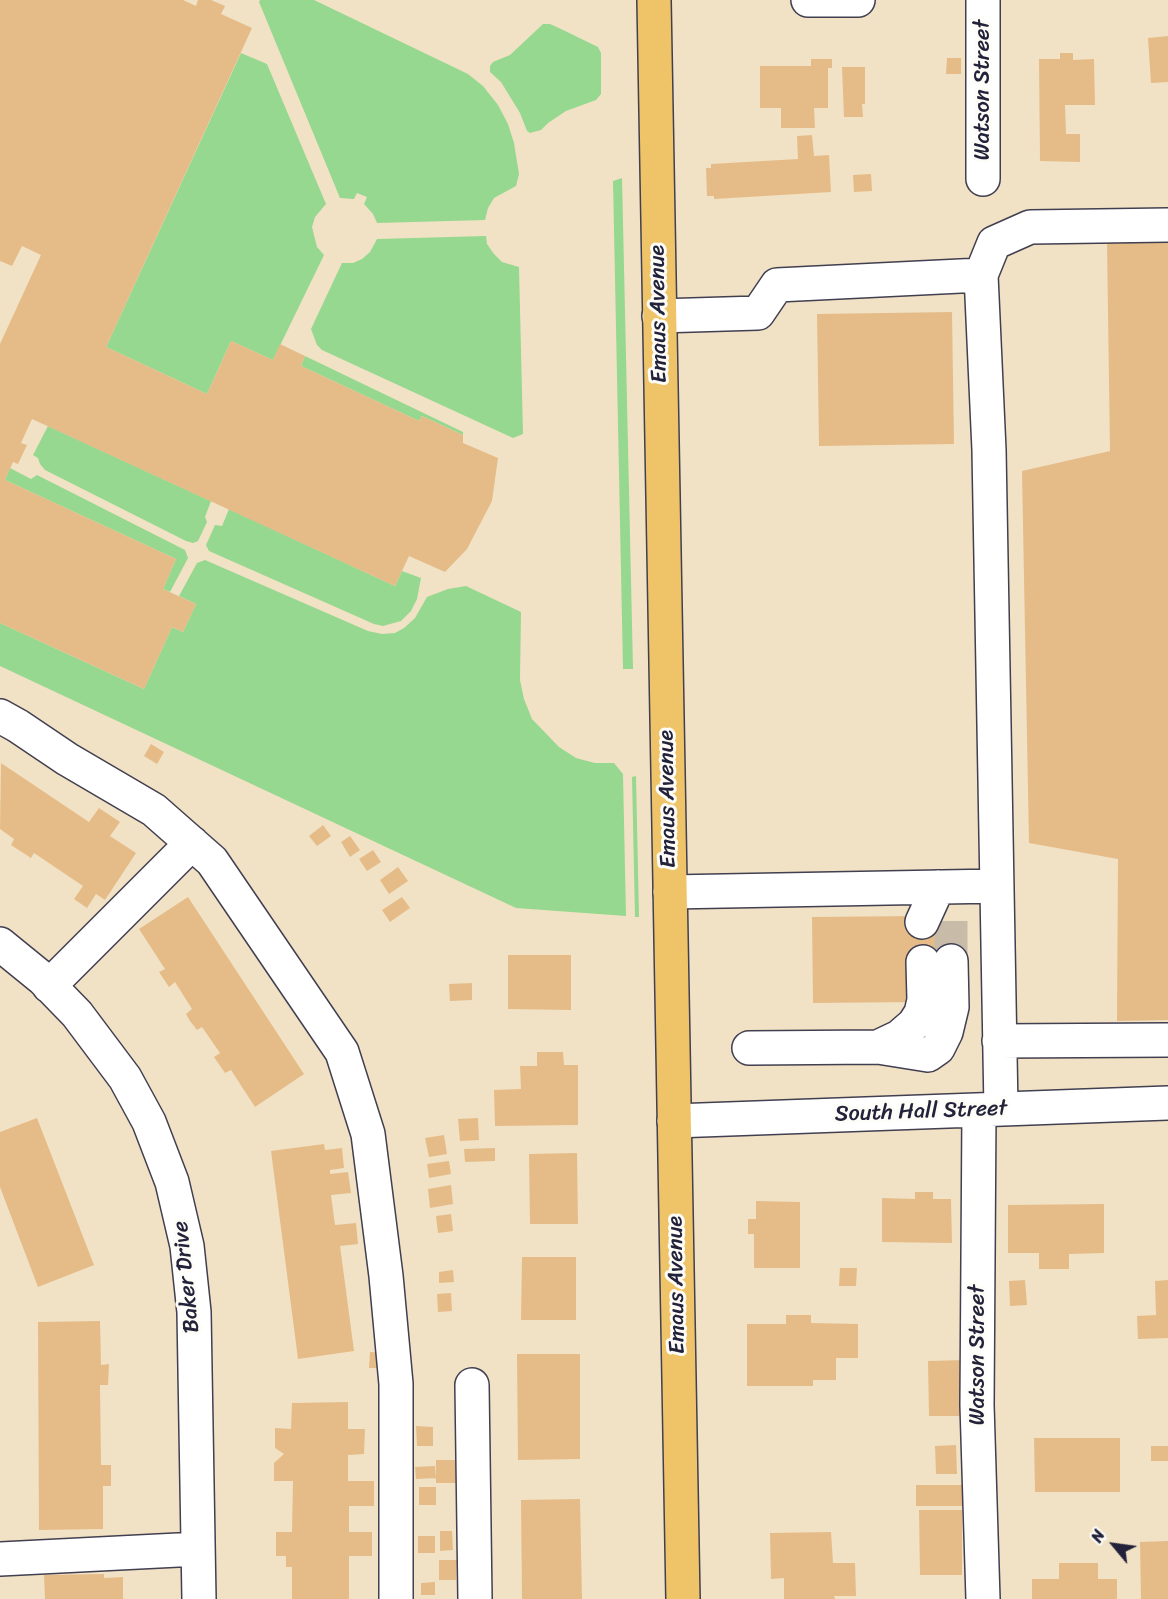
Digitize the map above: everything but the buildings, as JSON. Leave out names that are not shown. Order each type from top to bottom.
[{"type":"main road","name":"Emaus Avenue","points":[[654,0],[683,1599]]},
{"type":"street","points":[[808,0],[858,0]]},
{"type":"street","name":"Watson Street","points":[[983,0],[983,179]]},
{"type":"street","points":[[659,316],[758,313],[777,285],[981,275],[994,243],[1030,227],[1168,225]]},
{"type":"street","name":"Watson Street","points":[[981,275],[989,450],[999,1041],[990,1110],[977,1406],[983,1599]]},
{"type":"street","points":[[0,716],[154,810],[212,861],[342,1052],[368,1134],[386,1276],[396,1384],[396,1599]]},
{"type":"street","points":[[49,986],[192,843]]},
{"type":"street","points":[[670,892],[997,886]]},
{"type":"street","points":[[936,921],[938,887]]},
{"type":"street","name":"Baker Drive","points":[[0,944],[49,986],[77,1014],[125,1078],[148,1122],[172,1182],[188,1246],[194,1312],[199,1599]]},
{"type":"street","points":[[749,1048],[878,1047],[928,1055],[938,1048],[946,1032],[952,1007],[937,962]]},
{"type":"street","points":[[999,1041],[1168,1040]]},
{"type":"street","name":"South Hall Street","points":[[674,1121],[1168,1103]]},
{"type":"street","points":[[472,1385],[475,1599]]},
{"type":"street","points":[[0,1559],[198,1549]]},
{"type":"green space","points":[[260,0],[314,0],[468,74],[483,86],[498,105],[508,124],[519,174],[516,186],[494,198],[485,220],[377,223],[364,204],[367,197],[357,193],[354,199],[340,198]]},
{"type":"green space","points":[[543,24],[550,24],[598,47],[601,53],[601,94],[596,100],[566,111],[541,130],[530,133],[501,82],[490,72],[490,66],[493,62],[510,55]]},
{"type":"green space","points":[[241,53],[267,64],[326,204],[315,217],[312,227],[317,247],[324,255],[273,360],[231,341],[207,394],[106,347]]},
{"type":"green space","points":[[622,178],[633,669],[623,669],[613,181]]},
{"type":"green space","points":[[486,236],[487,244],[502,262],[519,267],[523,434],[513,438],[322,350],[317,345],[311,329],[342,263],[353,263],[362,259],[370,252],[377,239]]},
{"type":"green space","points":[[305,356],[463,432],[463,435],[422,416],[419,421],[301,366]]},
{"type":"green space","points":[[48,426],[211,501],[205,517],[207,522],[198,541],[193,543],[186,541],[45,470],[38,458],[33,455]]},
{"type":"green space","points":[[10,468],[31,479],[37,475],[185,550],[188,558],[170,592],[163,589],[176,559],[5,480]]},
{"type":"green space","points":[[229,509],[395,586],[402,571],[421,578],[417,599],[411,611],[401,621],[383,626],[374,624],[209,551],[206,545],[215,525],[222,526]]},
{"type":"green space","points":[[205,560],[368,631],[382,634],[395,633],[404,628],[415,618],[427,597],[448,589],[466,586],[521,612],[520,680],[532,719],[559,747],[576,758],[595,763],[614,763],[623,774],[626,916],[516,908],[0,666],[0,623],[144,689],[172,627],[183,632],[196,604],[179,596],[197,563]]},
{"type":"green space","points":[[636,776],[639,917],[635,917],[632,777]]},
{"type":"tunnel","points":[[951,921],[951,961]]}]
